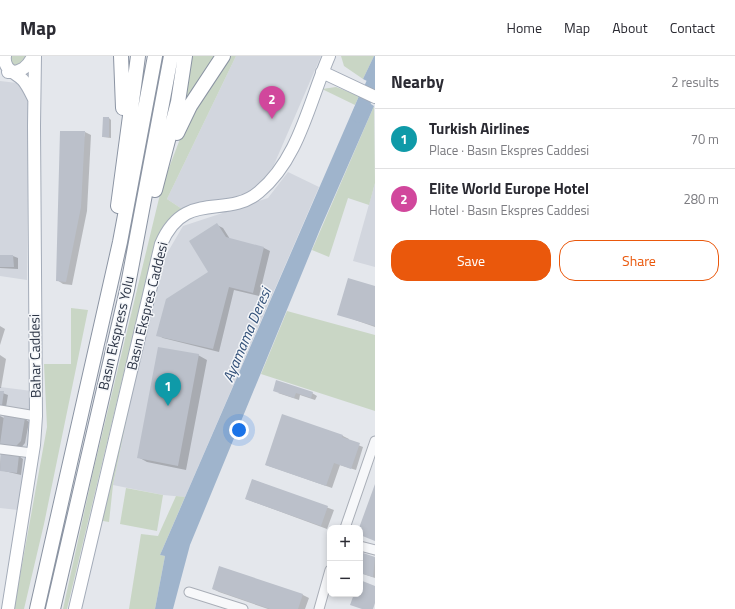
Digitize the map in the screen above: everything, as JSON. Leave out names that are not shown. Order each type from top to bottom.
[{"type":"highway","points":[[121,56],[124,156]]},
{"type":"highway","points":[[105,309],[106,276],[119,203],[138,56]]},
{"type":"highway","name":"Basın Ekspress Yolu","points":[[37,609],[105,309],[126,209],[155,56]]},
{"type":"highway","name":"Basın Ekspress Yolu","points":[[53,609],[127,290],[171,56]]},
{"type":"highway","points":[[127,290],[139,262],[178,102],[184,56]]},
{"type":"highway","points":[[159,175],[183,118],[223,56]]},
{"type":"main road","points":[[5,56],[6,65],[12,72],[24,81],[34,100]]},
{"type":"main road","points":[[0,71],[21,71],[26,68],[34,56]]},
{"type":"main road","name":"Bahar Caddesi","points":[[8,609],[32,453],[36,416],[34,56]]},
{"type":"main road","points":[[326,64],[338,75],[375,97]]},
{"type":"main road","name":"Basın Ekspres Caddesi","points":[[75,609],[159,252],[166,231],[173,222],[184,214],[197,209],[241,202],[261,191],[287,159],[299,134],[326,64]]},
{"type":"main road","points":[[338,75],[375,91]]},
{"type":"street","points":[[0,410],[36,416]]},
{"type":"street","points":[[346,525],[375,441]]},
{"type":"street","points":[[0,449],[32,453]]},
{"type":"street","points":[[363,547],[375,550]]},
{"type":"street","points":[[319,609],[327,581]]},
{"type":"street","points":[[189,592],[243,609]]},
{"type":"shaded area","points":[[236,56],[321,56],[273,167],[252,196],[182,209],[167,199]]},
{"type":"shaded area","points":[[0,81],[17,83],[28,97],[27,280],[0,276]]},
{"type":"shaded area","points":[[288,172],[319,187],[185,497],[163,495],[113,485],[144,336],[166,255],[183,226],[268,198]]},
{"type":"shaded area","points":[[375,183],[375,267],[353,261]]},
{"type":"shaded area","points":[[0,387],[32,391],[29,441],[18,510],[0,508]]},
{"type":"green space","points":[[9,56],[28,56],[25,61],[16,66],[12,65]]},
{"type":"green space","points":[[191,56],[217,56],[183,111]]},
{"type":"green space","points":[[227,56],[236,56],[167,199],[182,209],[164,229],[153,251],[67,609],[63,609],[93,472],[162,186],[188,118]]},
{"type":"green space","points":[[341,56],[374,56],[363,79],[344,66]]},
{"type":"green space","points":[[336,87],[359,96],[355,105],[322,89]]},
{"type":"green space","points":[[374,106],[375,183],[369,205],[348,198],[329,257],[312,250]]},
{"type":"green space","points":[[71,308],[88,310],[44,524],[24,609],[14,609],[47,427],[44,364],[71,364]]},
{"type":"green space","points":[[287,311],[375,335],[375,411],[261,374]]},
{"type":"green space","points":[[144,336],[113,485],[109,522],[97,520]]},
{"type":"green space","points":[[126,488],[163,495],[157,531],[120,524]]},
{"type":"green space","points":[[176,496],[185,497],[160,555],[165,556],[155,609],[129,609],[141,534],[158,536]]},
{"type":"water","points":[[375,56],[375,85],[363,79]]},
{"type":"water","name":"Ayamama Deresi","points":[[359,96],[374,106],[321,227],[190,545],[173,609],[155,609],[165,556],[160,555]]},
{"type":"building","points":[[103,117],[109,117],[109,137],[102,137]]},
{"type":"building","points":[[60,131],[85,131],[81,207],[66,282],[56,281]]},
{"type":"building","points":[[217,223],[226,237],[264,247],[253,293],[229,287],[213,349],[156,336],[166,299],[208,272],[189,241]]},
{"type":"building","points":[[0,255],[13,255],[14,267],[0,267]]},
{"type":"building","points":[[348,278],[375,286],[375,326],[337,315]]},
{"type":"building","points":[[158,347],[199,354],[178,466],[137,458]]},
{"type":"building","points":[[276,380],[313,392],[311,398],[296,393],[294,398],[273,391]]},
{"type":"building","points":[[0,391],[4,391],[2,405],[0,405]]},
{"type":"building","points":[[282,414],[343,435],[342,437],[360,443],[351,469],[334,463],[326,486],[265,465]]},
{"type":"building","points":[[4,415],[25,418],[21,441],[16,446],[0,444]]},
{"type":"building","points":[[1,453],[19,455],[17,473],[0,471]]},
{"type":"building","points":[[252,479],[328,506],[321,526],[245,499]]},
{"type":"building","points":[[375,484],[375,541],[363,536],[363,525],[360,525]]},
{"type":"building","points":[[363,553],[375,557],[373,577],[363,574]]},
{"type":"building","points":[[219,566],[303,594],[298,609],[270,609],[212,589]]},
{"type":"building","points":[[363,581],[375,586],[375,603],[373,609],[362,609],[350,605],[353,597],[363,597]]},
{"type":"waterway","name":"Ayamama Deresi","points":[[358,116],[375,78]]},
{"type":"place","name":"Elite World Europe Hotel","points":[[272,119]]},
{"type":"place","name":"Turkish Airlines","points":[[168,406]]}]
